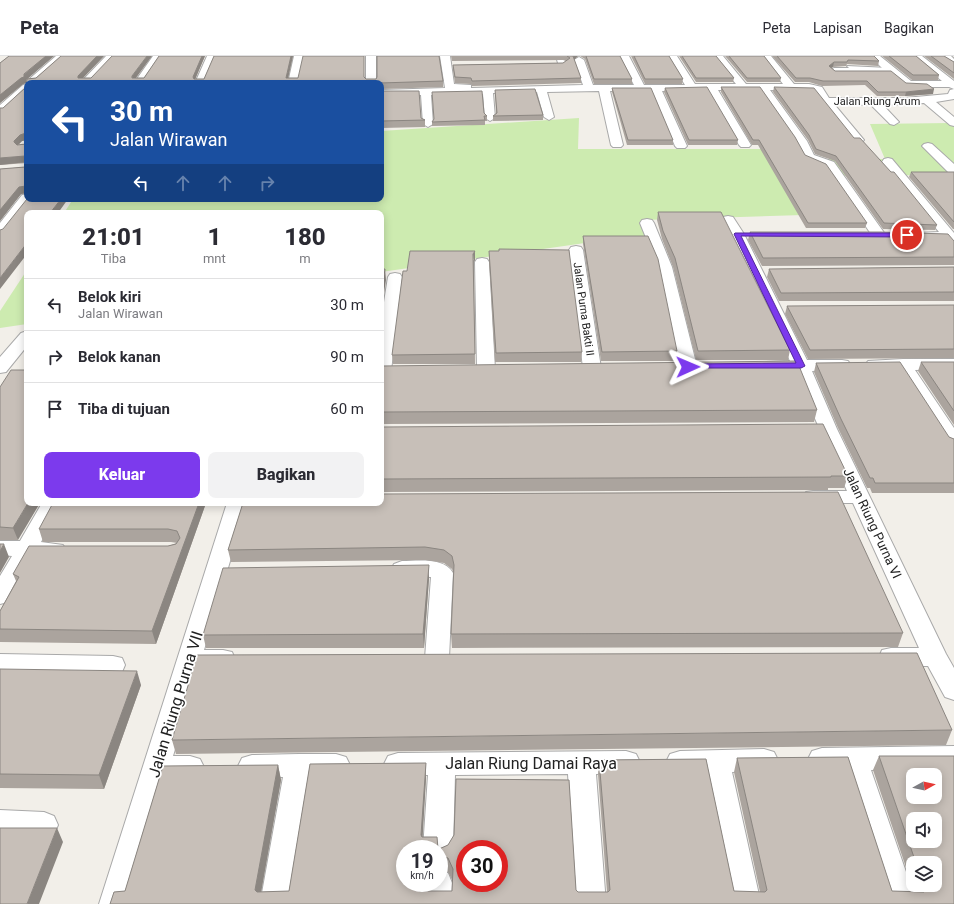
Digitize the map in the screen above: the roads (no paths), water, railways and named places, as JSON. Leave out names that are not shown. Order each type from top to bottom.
[{"type":"street","points":[[34,80],[61,56]]},
{"type":"street","points":[[88,80],[111,56]]},
{"type":"street","points":[[141,80],[158,56]]},
{"type":"street","points":[[201,80],[212,56]]},
{"type":"street","points":[[294,80],[299,56]]},
{"type":"street","points":[[371,56],[371,80]]},
{"type":"street","points":[[624,56],[641,88]]},
{"type":"street","points":[[672,56],[692,88]]},
{"type":"street","points":[[718,56],[744,88]]},
{"type":"street","points":[[766,56],[791,87]]},
{"type":"street","points":[[875,56],[890,70],[909,84],[953,91]]},
{"type":"street","points":[[916,56],[953,91]]},
{"type":"street","points":[[580,60],[589,88]]},
{"type":"street","points":[[560,61],[566,74]]},
{"type":"street","points":[[448,63],[450,88],[565,85]]},
{"type":"street","points":[[834,71],[890,70]]},
{"type":"street","name":"Jalan Riung Arum","points":[[384,93],[589,88],[791,87],[818,89],[826,101],[928,101],[953,91]]},
{"type":"street","points":[[656,88],[681,146]]},
{"type":"street","points":[[711,88],[745,145]]},
{"type":"street","points":[[763,88],[801,141],[809,157],[830,165],[878,234]]},
{"type":"street","points":[[604,89],[617,145]]},
{"type":"street","points":[[0,111],[24,90]]},
{"type":"street","points":[[541,90],[549,117]]},
{"type":"street","points":[[488,91],[490,118]]},
{"type":"street","points":[[426,92],[428,124]]},
{"type":"street","points":[[0,98],[24,98]]},
{"type":"street","points":[[826,101],[858,140]]},
{"type":"street","points":[[873,101],[894,122]]},
{"type":"street","points":[[928,101],[954,123]]},
{"type":"street","points":[[928,146],[954,171]]},
{"type":"street","points":[[888,162],[952,237]]},
{"type":"street","points":[[0,232],[24,202]]},
{"type":"street","name":"Jalan Riung Purna VI","points":[[728,220],[737,234],[754,272],[801,366],[820,429],[861,497],[935,657],[952,682]]},
{"type":"street","points":[[647,223],[665,267],[689,367]]},
{"type":"street","points":[[737,234],[753,234]]},
{"type":"street","points":[[862,234],[892,235]]},
{"type":"street","points":[[907,235],[952,237]]},
{"type":"street","name":"Jalan Purna Bakti II","points":[[576,250],[592,368]]},
{"type":"street","points":[[482,262],[485,369]]},
{"type":"street","points":[[754,272],[770,272]]},
{"type":"street","points":[[387,370],[395,276]]},
{"type":"street","points":[[772,308],[788,308]]},
{"type":"street","points":[[6,369],[24,341]]},
{"type":"street","points":[[6,369],[24,360]]},
{"type":"street","points":[[903,364],[954,442]]},
{"type":"street","points":[[756,366],[954,364]]},
{"type":"street","points":[[797,497],[861,497]]},
{"type":"street","points":[[0,596],[50,506]]},
{"type":"street","name":"Jalan Riung Purna VII","points":[[114,904],[189,659],[228,572],[237,506]]},
{"type":"street","points":[[0,548],[27,550],[75,550]]},
{"type":"street","points":[[379,570],[426,569],[439,571],[442,573],[448,658],[414,658]]},
{"type":"street","points":[[868,657],[935,657]]},
{"type":"street","points":[[189,659],[244,658]]},
{"type":"street","points":[[0,663],[113,665]]},
{"type":"street","name":"Jalan Riung Damai Raya","points":[[156,768],[442,763],[716,762],[954,757]]},
{"type":"street","points":[[854,758],[902,904]]},
{"type":"street","points":[[581,762],[591,904]]},
{"type":"street","points":[[716,762],[746,904]]},
{"type":"street","points":[[438,840],[442,763]]},
{"type":"street","points":[[275,904],[299,765]]},
{"type":"street","points":[[0,823],[44,825]]},
{"type":"street","points":[[436,904],[437,892]]},
{"type":"lane","points":[[849,67],[890,70]]}]
